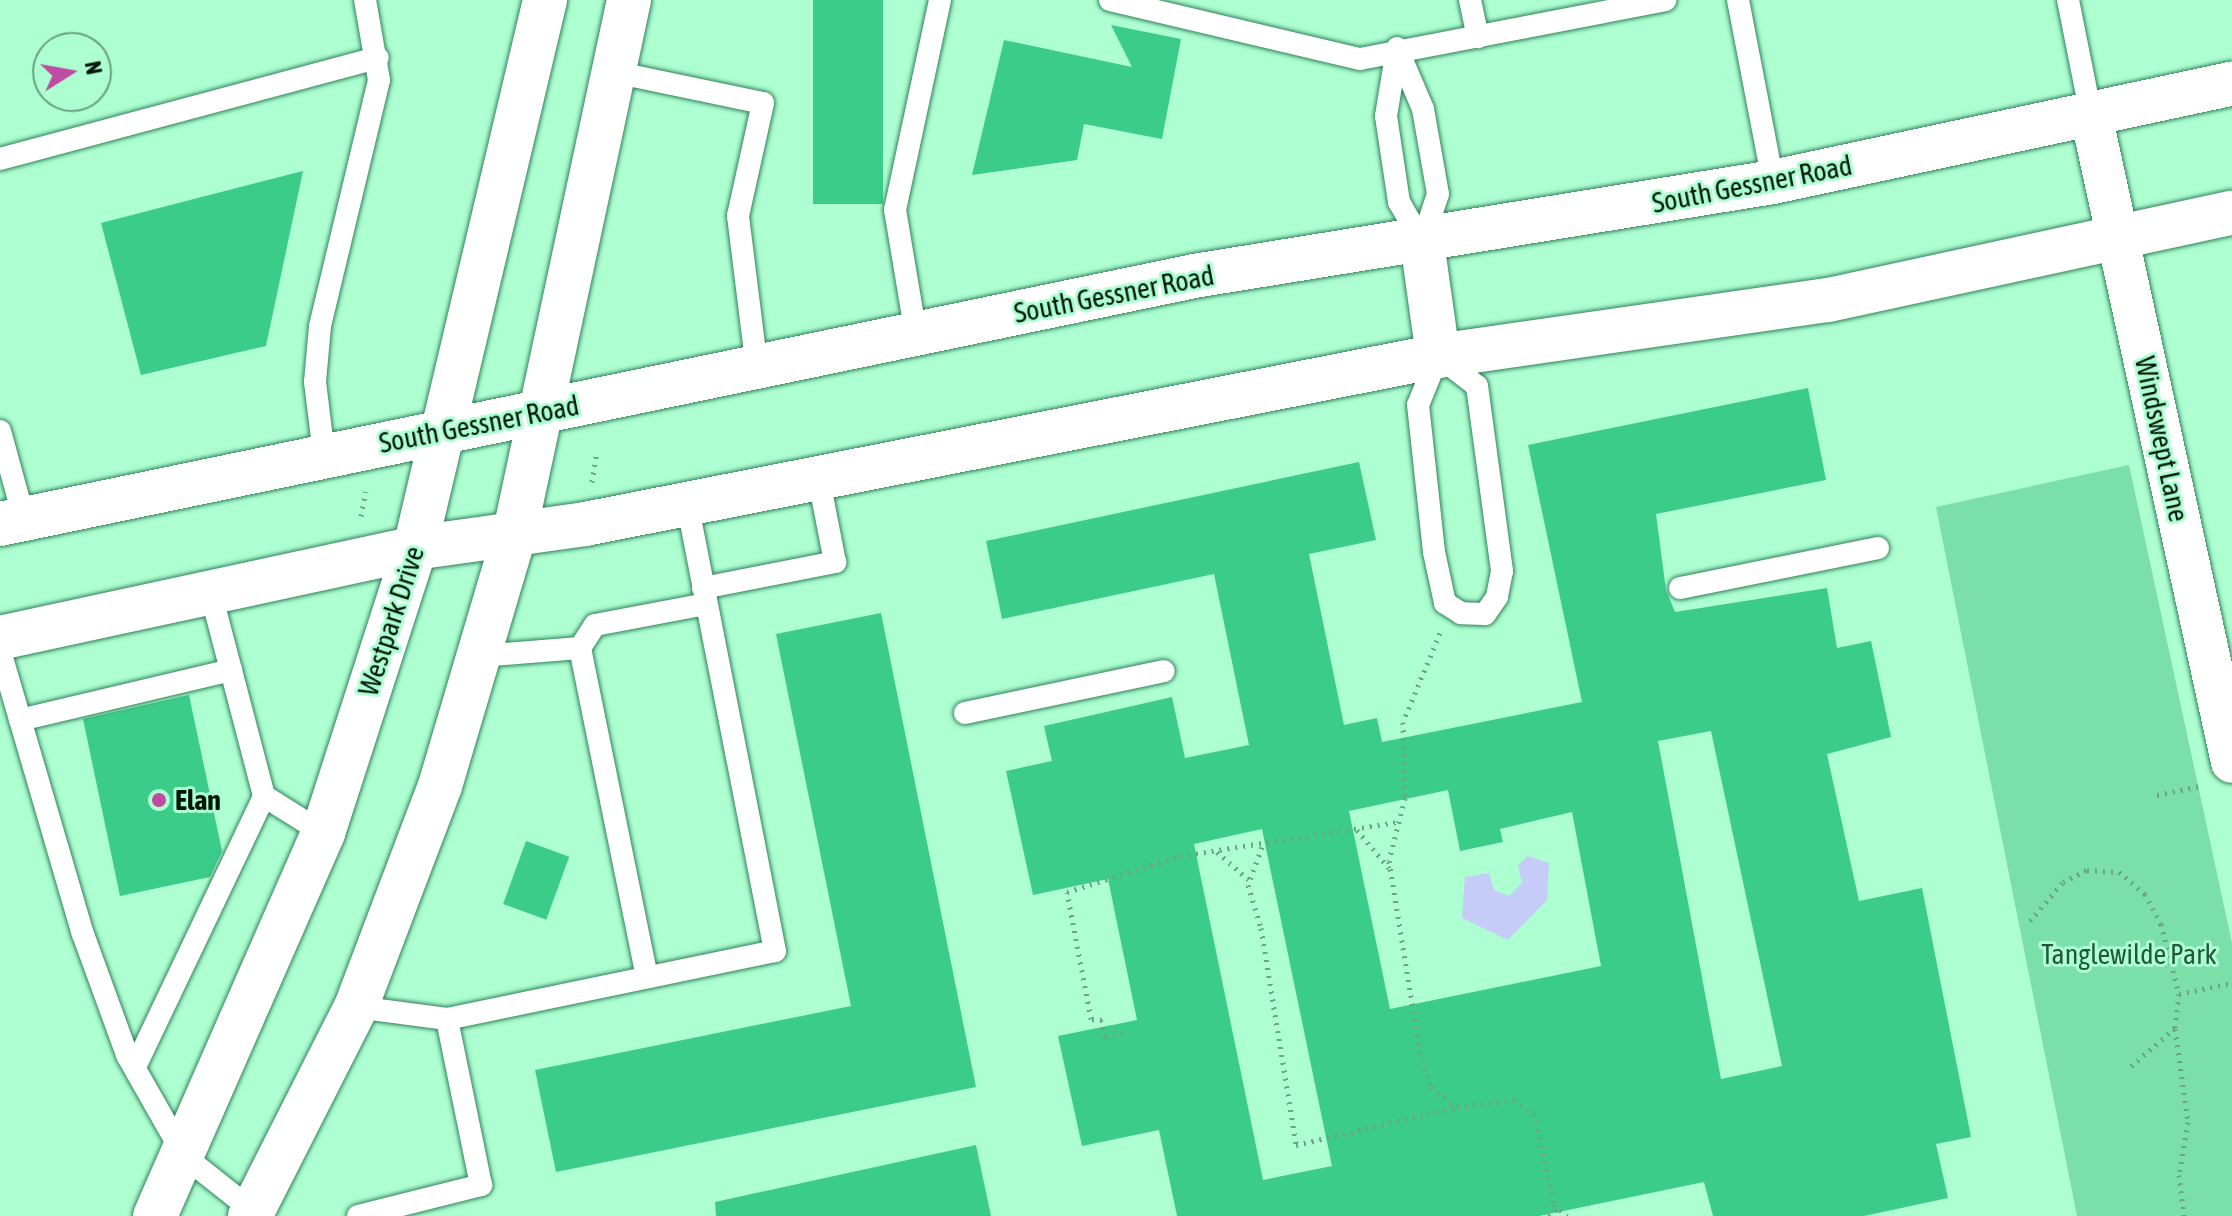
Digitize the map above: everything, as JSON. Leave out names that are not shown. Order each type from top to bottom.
[{"type":"main road","name":"Westpark Drive","points":[[155,1216],[185,1157],[323,833],[415,548],[545,0]]},
{"type":"main road","points":[[256,1215],[356,1007],[440,786],[480,656],[514,536],[629,0]]},
{"type":"main road","name":"South Gessner Road","points":[[12,522],[444,429],[757,368],[1194,276],[1422,242],[1773,182],[2232,84]]},
{"type":"main road","points":[[0,638],[415,548],[514,536],[1438,356],[1828,300],[2232,213]]},
{"type":"main road","points":[[1422,242],[1438,356]]},
{"type":"street","name":"Windswept Lane","points":[[2091,115],[2224,772]]},
{"type":"lane","points":[[324,455],[315,382],[320,326],[376,102],[378,58],[365,0]]},
{"type":"lane","points":[[916,335],[895,210],[940,0]]},
{"type":"lane","points":[[1110,0],[1360,59],[1397,48],[1478,37],[1665,0]]},
{"type":"lane","points":[[1470,0],[1478,37]]},
{"type":"lane","points":[[1738,0],[1773,182]]},
{"type":"lane","points":[[2068,0],[2091,115]]},
{"type":"lane","points":[[1397,48],[1386,116],[1399,202],[1422,242]]},
{"type":"lane","points":[[1397,48],[1423,109],[1438,194],[1422,242]]},
{"type":"lane","points":[[0,159],[378,58]]},
{"type":"lane","points":[[614,72],[763,103],[738,216],[757,368]]},
{"type":"lane","points":[[1438,356],[1477,386],[1502,571],[1497,597],[1485,614],[1451,606],[1434,552],[1418,405],[1438,356]]},
{"type":"lane","points":[[0,431],[12,522]]},
{"type":"lane","points":[[647,977],[580,648],[595,625],[835,562],[818,475]]},
{"type":"lane","points":[[356,1007],[447,1019],[775,951],[687,503]]},
{"type":"lane","points":[[1680,588],[1878,548]]},
{"type":"lane","points":[[135,1067],[264,796],[211,594]]},
{"type":"lane","points":[[480,656],[580,648]]},
{"type":"lane","points":[[0,651],[83,934],[135,1067],[185,1157],[256,1215]]},
{"type":"lane","points":[[20,720],[231,670]]},
{"type":"lane","points":[[965,713],[1164,671]]},
{"type":"lane","points":[[264,796],[323,833]]},
{"type":"lane","points":[[358,1216],[481,1185],[447,1019]]},
{"type":"path","points":[[592,484],[597,452]]},
{"type":"path","points":[[360,517],[368,486]]},
{"type":"path","points":[[1451,606],[1403,722],[1405,798],[1397,822],[1390,869],[1420,1052],[1431,1087],[1457,1107]]},
{"type":"path","points":[[2157,795],[2224,772]]},
{"type":"path","points":[[1123,1033],[1104,1037],[1102,1020],[1091,1019],[1067,892],[1180,856],[1262,846],[1397,822]]},
{"type":"path","points":[[1356,829],[1390,869]]},
{"type":"path","points":[[1262,846],[1249,880],[1296,1145],[1457,1107],[1514,1100],[1527,1106],[1538,1126],[1557,1209],[1567,1216]]},
{"type":"path","points":[[1217,852],[1249,880]]},
{"type":"path","points":[[2030,921],[2063,882],[2087,870],[2119,872],[2145,894],[2161,924],[2179,994],[2175,1028],[2188,1122],[2179,1175],[2184,1216]]},
{"type":"path","points":[[2179,994],[2232,983]]},
{"type":"path","points":[[2128,1069],[2175,1028]]},
{"type":"path","points":[[1549,1216],[1557,1209]]},
{"type":"green space","name":"Tanglewilde Park","points":[[2129,465],[2232,943],[2232,1216],[2077,1216],[1936,507]]},
{"type":"water","points":[[1528,856],[1549,863],[1547,900],[1508,940],[1462,918],[1465,877],[1489,873],[1494,890],[1509,896],[1522,883],[1518,865]]},
{"type":"building","points":[[813,0],[883,0],[883,204],[813,204]]},
{"type":"building","points":[[1111,25],[1181,39],[1162,139],[1084,124],[1077,160],[972,175],[1004,40],[1132,67]]},
{"type":"building","points":[[303,171],[266,346],[141,375],[101,223]]},
{"type":"building","points":[[1808,388],[1826,480],[1656,514],[1666,590],[1675,612],[1827,588],[1837,648],[1871,641],[1891,737],[1827,754],[1859,901],[1922,888],[1971,1137],[1936,1144],[1948,1198],[1864,1216],[1713,1216],[1704,1182],[1539,1216],[1177,1216],[1159,1130],[1082,1146],[1058,1036],[1137,1020],[1108,879],[1033,895],[1006,771],[1052,761],[1044,726],[1172,697],[1185,758],[1249,745],[1214,574],[1002,619],[986,541],[1359,462],[1376,540],[1309,554],[1344,725],[1377,718],[1382,742],[1582,702],[1528,445]],"holes":[[[1711,731],[1782,1066],[1721,1079],[1658,741]],[[1448,790],[1460,851],[1503,842],[1500,829],[1572,812],[1601,966],[1390,1009],[1349,811]],[[1262,829],[1332,1166],[1263,1180],[1194,844]]]},
{"type":"building","points":[[881,613],[976,1087],[556,1172],[535,1070],[851,1006],[776,634]]},
{"type":"building","name":"Elan","points":[[189,695],[222,851],[210,877],[120,896],[83,719]]},
{"type":"building","points":[[526,841],[569,857],[546,920],[503,904]]},
{"type":"building","points":[[976,1145],[991,1216],[716,1216],[715,1202]]},
{"type":"place","name":"Elan","points":[[159,800]]}]
